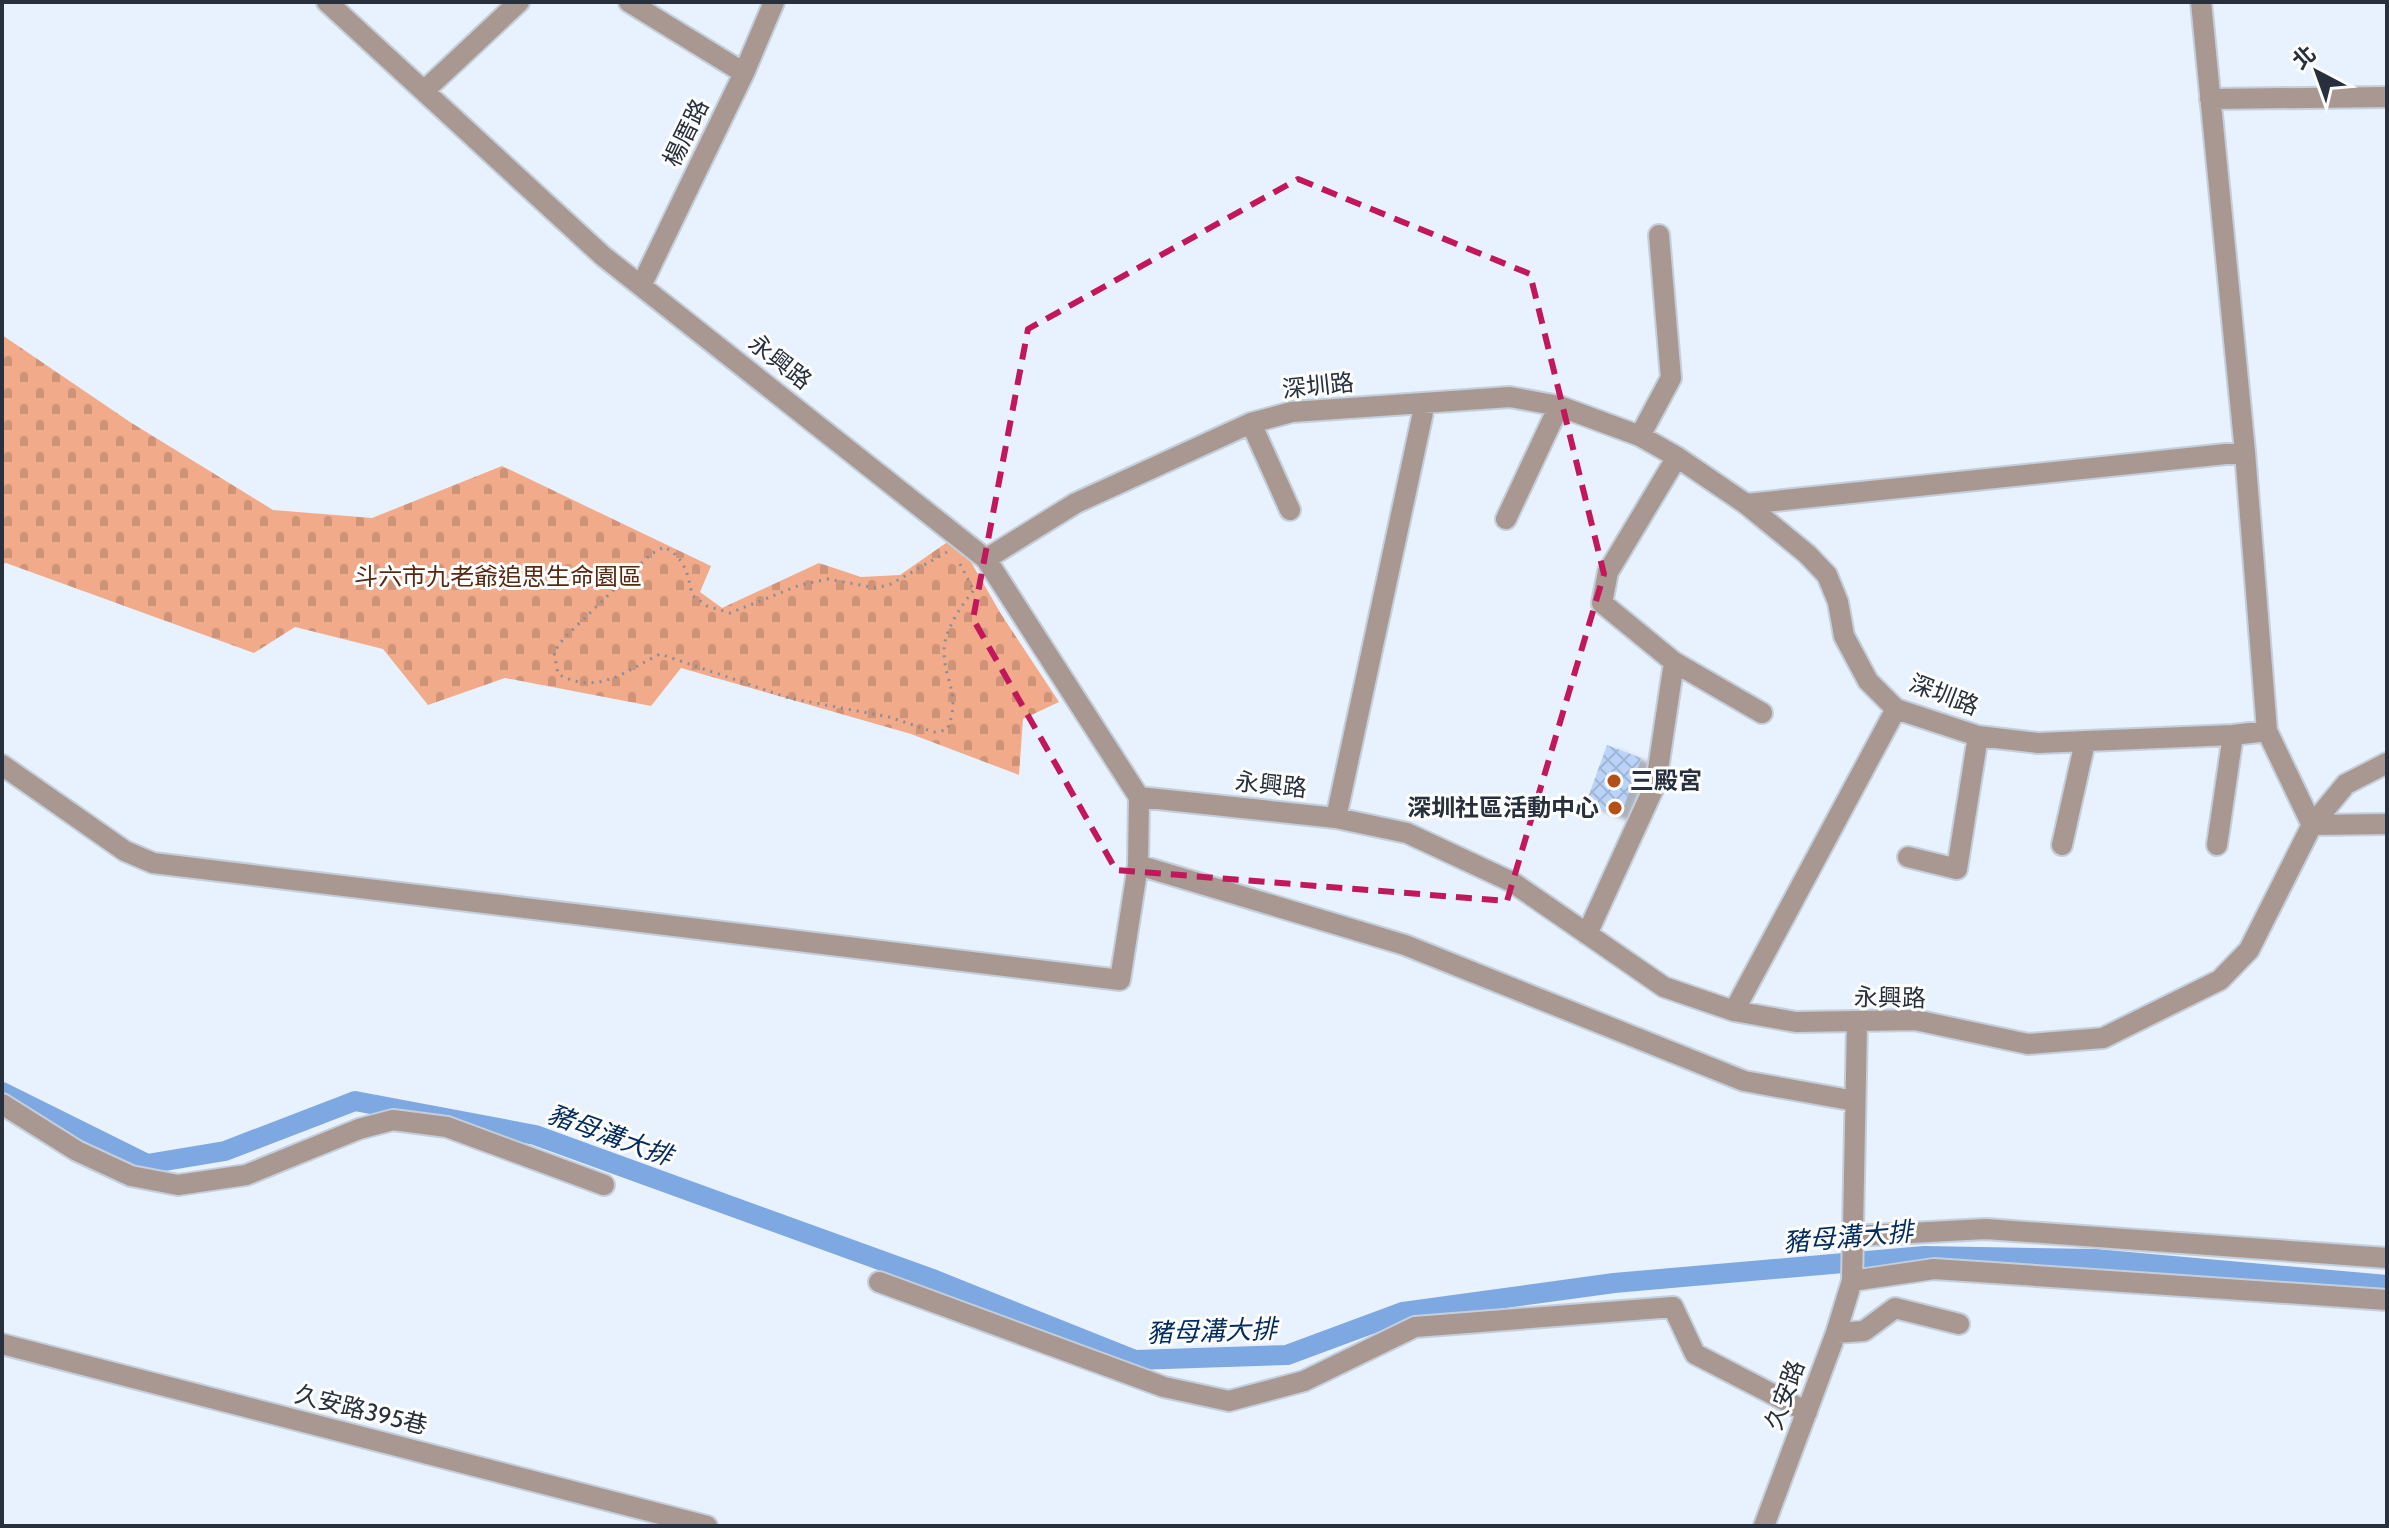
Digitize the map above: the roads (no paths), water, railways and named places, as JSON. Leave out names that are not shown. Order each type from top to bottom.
[{"type":"street","name":"永興路","points":[[327,2],[603,256],[986,559],[1139,797],[1336,818],[1407,833],[1512,882],[1664,987],[1734,1011],[1796,1022],[1915,1020],[2028,1044],[2103,1038],[2220,980],[2249,950],[2312,825],[2346,784],[2387,763]]},
{"type":"street","points":[[424,91],[519,2]]},
{"type":"street","points":[[629,2],[744,73]]},
{"type":"street","name":"楊厝路","points":[[641,286],[744,73],[774,2]]},
{"type":"street","points":[[2201,2],[2245,452],[2267,731],[2312,825],[2387,824]]},
{"type":"street","points":[[2210,99],[2387,97]]},
{"type":"street","points":[[1640,436],[1671,378],[1659,235]]},
{"type":"street","name":"深圳路","points":[[986,559],[1076,503],[1251,423],[1292,412],[1510,397],[1559,406],[1640,436],[1746,504],[1807,554],[1827,575],[1838,602],[1844,636],[1868,681],[1896,709],[1978,736],[2038,743],[2267,731]]},
{"type":"street","points":[[1336,818],[1425,403]]},
{"type":"street","points":[[1506,519],[1559,406]]},
{"type":"street","points":[[1251,423],[1290,510]]},
{"type":"street","points":[[1746,504],[2245,452]]},
{"type":"street","points":[[1677,457],[1608,572],[1602,603],[1674,662],[1762,713]]},
{"type":"street","points":[[1587,934],[1656,783],[1674,662]]},
{"type":"street","points":[[1734,1011],[1896,709]]},
{"type":"street","points":[[2217,845],[2233,735]]},
{"type":"street","points":[[1908,857],[1957,869],[1978,736]]},
{"type":"street","points":[[2062,845],[2085,742]]},
{"type":"street","points":[[2,765],[125,851],[153,863],[1120,980],[1138,865],[1139,797]]},
{"type":"street","points":[[1138,865],[1405,945],[1744,1081],[1855,1101]]},
{"type":"street","name":"久安路","points":[[1764,1526],[1836,1333],[1852,1281],[1857,1023]]},
{"type":"street","points":[[2,1104],[77,1151],[104,1164],[131,1176],[178,1185],[246,1175],[359,1129],[393,1120],[447,1127],[604,1185]]},
{"type":"street","points":[[1853,1236],[1986,1229],[2387,1258]]},
{"type":"street","points":[[1852,1281],[1934,1269],[2387,1300]]},
{"type":"street","points":[[879,1282],[1164,1387],[1229,1401],[1304,1381],[1415,1327],[1673,1307],[1695,1354],[1807,1412]]},
{"type":"street","points":[[1836,1333],[1864,1331],[1895,1308],[1959,1324]]},
{"type":"street","name":"久安路395巷","points":[[2,1344],[707,1526]]},
{"type":"waterway","name":"豬母溝大排","points":[[2,1092],[147,1164],[225,1151],[355,1101],[535,1135],[935,1280],[1135,1360],[1287,1355],[1403,1312],[1614,1283],[1924,1256],[2095,1259],[2387,1285]]},
{"type":"place","name":"三殿宮","points":[[1614,781]]},
{"type":"place","name":"深圳社區活動中心","points":[[1615,808]]},
{"type":"park label","name":"斗六市九老爺追思生命園區","points":[[498,577]]}]
